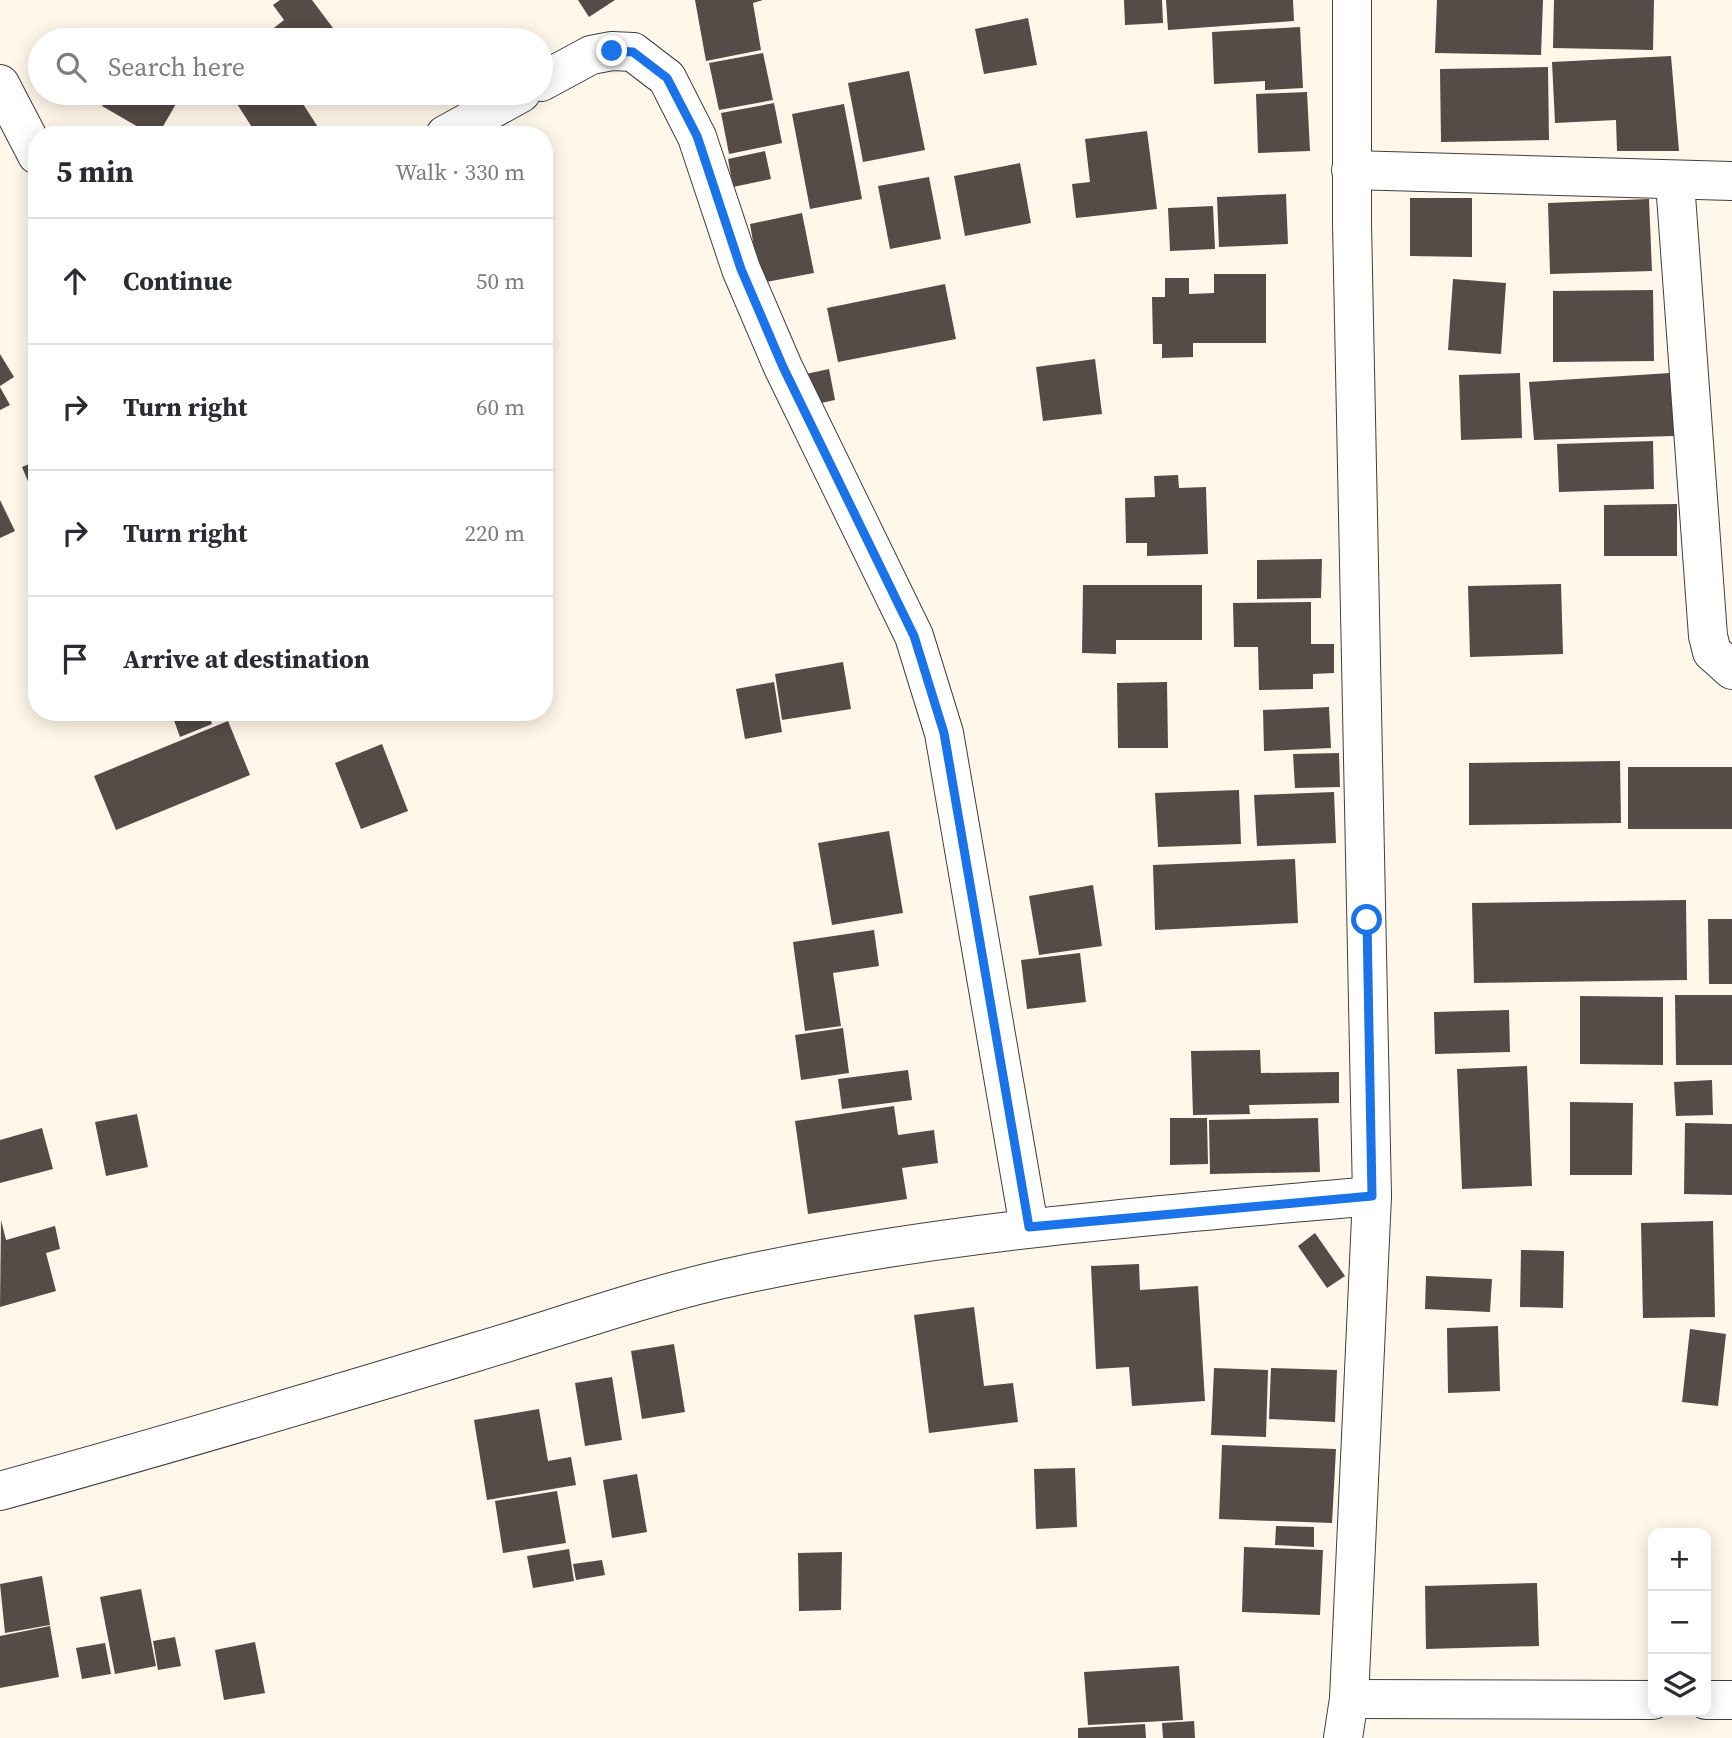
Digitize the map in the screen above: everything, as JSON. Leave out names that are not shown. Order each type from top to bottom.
[{"type":"street","points":[[1343,1738],[1349,1699],[1372,1196],[1351,170],[1352,0]]},
{"type":"street","points":[[553,76],[591,55],[612,51],[633,52],[667,78],[697,136],[741,269],[783,367],[914,636],[944,733],[1029,1227]]},
{"type":"street","points":[[0,84],[28,138]]},
{"type":"street","points":[[461,126],[499,105]]},
{"type":"street","points":[[1351,170],[1675,182],[1732,181]]},
{"type":"street","points":[[1675,182],[1708,636],[1712,652],[1732,670]]},
{"type":"street","points":[[0,1491],[191,1438],[626,1306],[738,1276],[879,1249],[1029,1227],[1372,1196]]},
{"type":"street","points":[[1349,1699],[1648,1700]]},
{"type":"street","points":[[1711,1700],[1732,1700]]},
{"type":"building","points":[[280,0],[312,0],[333,28],[274,28],[284,20],[273,5]]},
{"type":"building","points":[[578,0],[615,0],[589,17]]},
{"type":"building","points":[[695,0],[763,0],[753,3],[761,50],[706,61]]},
{"type":"building","points":[[1124,0],[1162,0],[1163,23],[1125,25]]},
{"type":"building","points":[[1166,0],[1293,0],[1294,21],[1168,30]]},
{"type":"building","points":[[1437,0],[1543,0],[1541,55],[1435,53]]},
{"type":"building","points":[[1554,0],[1654,0],[1653,50],[1553,48]]},
{"type":"building","points":[[1028,18],[1037,65],[984,74],[975,29]]},
{"type":"building","points":[[1300,27],[1303,88],[1265,90],[1265,81],[1214,84],[1212,32]]},
{"type":"building","points":[[763,53],[773,100],[719,110],[709,63]]},
{"type":"building","points":[[1671,56],[1679,151],[1617,151],[1616,120],[1555,123],[1552,62]]},
{"type":"building","points":[[1548,67],[1549,140],[1441,142],[1440,69]]},
{"type":"building","points":[[909,71],[925,150],[863,162],[848,83]]},
{"type":"building","points":[[1307,92],[1310,151],[1258,153],[1256,94]]},
{"type":"building","points":[[774,103],[782,143],[729,154],[721,113]]},
{"type":"building","points":[[844,104],[862,199],[810,209],[792,114]]},
{"type":"building","points":[[175,105],[163,126],[136,126],[102,106]]},
{"type":"building","points":[[238,105],[304,105],[317,126],[251,126]]},
{"type":"building","points":[[1147,131],[1157,209],[1076,218],[1072,184],[1090,182],[1085,139]]},
{"type":"building","points":[[765,151],[771,179],[733,187],[728,159]]},
{"type":"building","points":[[1020,163],[1031,223],[965,236],[954,176]]},
{"type":"building","points":[[929,177],[941,239],[890,249],[878,186]]},
{"type":"building","points":[[1286,194],[1288,244],[1219,247],[1217,197]]},
{"type":"building","points":[[1410,198],[1472,198],[1472,257],[1410,256]]},
{"type":"building","points":[[1649,199],[1652,271],[1550,274],[1548,203]]},
{"type":"building","points":[[1213,206],[1215,249],[1170,251],[1168,208]]},
{"type":"building","points":[[802,213],[814,273],[760,283],[750,224]]},
{"type":"building","points":[[1214,274],[1266,274],[1266,343],[1193,343],[1193,357],[1162,358],[1162,344],[1153,344],[1152,297],[1165,297],[1165,278],[1189,278],[1189,294],[1214,293]]},
{"type":"building","points":[[1453,279],[1506,283],[1501,354],[1448,350]]},
{"type":"building","points":[[945,284],[956,339],[838,362],[827,308]]},
{"type":"building","points":[[1653,290],[1654,361],[1553,362],[1553,291]]},
{"type":"building","points":[[0,354],[14,377],[0,386]]},
{"type":"building","points":[[1095,359],[1102,414],[1043,421],[1036,367]]},
{"type":"building","points":[[829,369],[835,400],[812,405],[806,374]]},
{"type":"building","points":[[1520,373],[1522,438],[1461,440],[1459,375]]},
{"type":"building","points":[[1670,373],[1674,436],[1534,440],[1529,382]]},
{"type":"building","points":[[0,387],[10,405],[0,410]]},
{"type":"building","points":[[1653,441],[1654,489],[1559,492],[1557,444]]},
{"type":"building","points":[[28,465],[28,481],[22,467]]},
{"type":"building","points":[[1178,475],[1179,488],[1206,487],[1208,554],[1147,556],[1147,543],[1126,543],[1125,498],[1155,497],[1154,476]]},
{"type":"building","points":[[0,500],[15,531],[0,538]]},
{"type":"building","points":[[1677,504],[1677,556],[1604,556],[1604,505]]},
{"type":"building","points":[[1322,559],[1321,598],[1257,599],[1257,560]]},
{"type":"building","points":[[1561,584],[1563,654],[1470,657],[1468,586]]},
{"type":"building","points":[[1083,585],[1202,585],[1202,640],[1116,640],[1116,654],[1082,653]]},
{"type":"building","points":[[1311,602],[1311,644],[1334,644],[1334,673],[1313,674],[1313,689],[1259,690],[1258,647],[1234,647],[1233,603]]},
{"type":"building","points":[[843,662],[851,709],[782,720],[775,674]]},
{"type":"building","points":[[774,682],[782,732],[745,739],[736,689]]},
{"type":"building","points":[[1167,682],[1168,748],[1118,748],[1117,683]]},
{"type":"building","points":[[1329,707],[1331,748],[1264,751],[1263,710]]},
{"type":"building","points":[[174,721],[211,721],[212,724],[180,737]]},
{"type":"building","points":[[228,721],[250,775],[116,830],[94,776]]},
{"type":"building","points":[[382,744],[408,811],[361,829],[335,763]]},
{"type":"building","points":[[1339,753],[1340,787],[1295,788],[1293,754]]},
{"type":"building","points":[[1620,761],[1621,823],[1469,825],[1469,763]]},
{"type":"building","points":[[1628,767],[1732,767],[1732,829],[1628,829]]},
{"type":"building","points":[[1239,790],[1241,844],[1158,847],[1155,793]]},
{"type":"building","points":[[1334,792],[1336,843],[1257,846],[1254,795]]},
{"type":"building","points":[[889,831],[903,913],[832,925],[818,843]]},
{"type":"building","points":[[1295,859],[1298,923],[1155,930],[1153,865]]},
{"type":"building","points":[[1093,885],[1102,946],[1039,955],[1029,896]]},
{"type":"building","points":[[1686,900],[1687,980],[1474,983],[1472,903]]},
{"type":"building","points":[[1708,919],[1732,919],[1732,984],[1709,984]]},
{"type":"building","points":[[874,930],[879,966],[833,973],[841,1026],[805,1031],[793,942]]},
{"type":"building","points":[[1080,953],[1086,1002],[1027,1009],[1021,960]]},
{"type":"building","points":[[1675,995],[1732,995],[1732,1065],[1676,1065]]},
{"type":"building","points":[[1580,996],[1663,997],[1663,1065],[1580,1064]]},
{"type":"building","points":[[1509,1010],[1510,1052],[1435,1054],[1434,1012]]},
{"type":"building","points":[[843,1028],[849,1073],[801,1080],[795,1035]]},
{"type":"building","points":[[1260,1050],[1261,1073],[1339,1072],[1339,1103],[1249,1105],[1250,1114],[1193,1115],[1191,1051]]},
{"type":"building","points":[[1527,1066],[1532,1186],[1462,1189],[1457,1069]]},
{"type":"building","points":[[908,1070],[912,1100],[842,1109],[838,1079]]},
{"type":"building","points":[[1712,1080],[1713,1115],[1676,1116],[1674,1082]]},
{"type":"building","points":[[1570,1102],[1633,1103],[1632,1175],[1570,1175]]},
{"type":"building","points":[[894,1106],[898,1135],[934,1130],[938,1163],[902,1168],[907,1199],[808,1214],[795,1121]]},
{"type":"building","points":[[137,1114],[148,1167],[106,1176],[95,1122]]},
{"type":"building","points":[[1170,1118],[1207,1118],[1208,1164],[1170,1165]]},
{"type":"building","points":[[1318,1118],[1320,1172],[1210,1174],[1209,1120]]},
{"type":"building","points":[[1685,1123],[1732,1124],[1732,1195],[1684,1194]]},
{"type":"building","points":[[42,1128],[53,1169],[0,1183],[0,1140]]},
{"type":"building","points":[[1,1220],[6,1240],[55,1226],[60,1249],[46,1253],[56,1291],[0,1307]]},
{"type":"building","points":[[1713,1221],[1715,1317],[1643,1318],[1641,1223]]},
{"type":"building","points":[[1315,1233],[1345,1276],[1327,1288],[1298,1246]]},
{"type":"building","points":[[1521,1250],[1564,1251],[1563,1308],[1520,1307]]},
{"type":"building","points":[[1139,1264],[1140,1290],[1198,1286],[1205,1401],[1132,1406],[1129,1367],[1096,1369],[1091,1266]]},
{"type":"building","points":[[1426,1276],[1492,1279],[1490,1312],[1425,1309]]},
{"type":"building","points":[[974,1307],[984,1386],[1013,1383],[1018,1422],[929,1433],[914,1315]]},
{"type":"building","points":[[1498,1326],[1500,1391],[1448,1393],[1447,1328]]},
{"type":"building","points":[[1690,1329],[1726,1334],[1718,1406],[1682,1402]]},
{"type":"building","points":[[674,1344],[685,1412],[642,1419],[631,1351]]},
{"type":"building","points":[[1214,1368],[1268,1370],[1266,1437],[1211,1435]]},
{"type":"building","points":[[1271,1368],[1337,1370],[1335,1422],[1269,1419]]},
{"type":"building","points":[[612,1377],[622,1440],[585,1446],[575,1383]]},
{"type":"building","points":[[539,1409],[548,1461],[571,1457],[576,1485],[487,1500],[474,1420]]},
{"type":"building","points":[[1222,1445],[1336,1449],[1332,1523],[1219,1519]]},
{"type":"building","points":[[1075,1468],[1077,1527],[1036,1529],[1034,1469]]},
{"type":"building","points":[[637,1474],[647,1532],[612,1538],[603,1480]]},
{"type":"building","points":[[557,1491],[566,1543],[503,1553],[495,1501]]},
{"type":"building","points":[[1276,1526],[1314,1527],[1314,1547],[1275,1545]]},
{"type":"building","points":[[1244,1547],[1323,1550],[1320,1615],[1242,1612]]},
{"type":"building","points":[[569,1549],[574,1581],[533,1588],[527,1556]]},
{"type":"building","points":[[842,1552],[841,1610],[799,1611],[798,1553]]},
{"type":"building","points":[[602,1560],[605,1575],[576,1580],[573,1564]]},
{"type":"building","points":[[42,1576],[50,1625],[5,1633],[0,1584]]},
{"type":"building","points":[[1537,1583],[1539,1646],[1426,1649],[1425,1586]]},
{"type":"building","points":[[141,1589],[156,1666],[115,1674],[100,1597]]},
{"type":"building","points":[[50,1626],[59,1677],[0,1688],[0,1636]]},
{"type":"building","points":[[175,1637],[181,1666],[158,1670],[153,1641]]},
{"type":"building","points":[[255,1642],[265,1693],[224,1700],[215,1650]]},
{"type":"building","points":[[105,1643],[111,1674],[82,1679],[76,1648]]},
{"type":"building","points":[[1179,1666],[1183,1720],[1088,1725],[1084,1672]]},
{"type":"building","points":[[1194,1721],[1195,1738],[1163,1738],[1162,1723]]},
{"type":"building","points":[[1145,1724],[1146,1738],[1078,1738],[1078,1728]]},
{"type":"route","points":[[612,51],[633,52],[667,78],[697,136],[741,269],[783,367],[855,508],[914,636],[944,733],[1029,1227],[1372,1196],[1367,920]]}]
